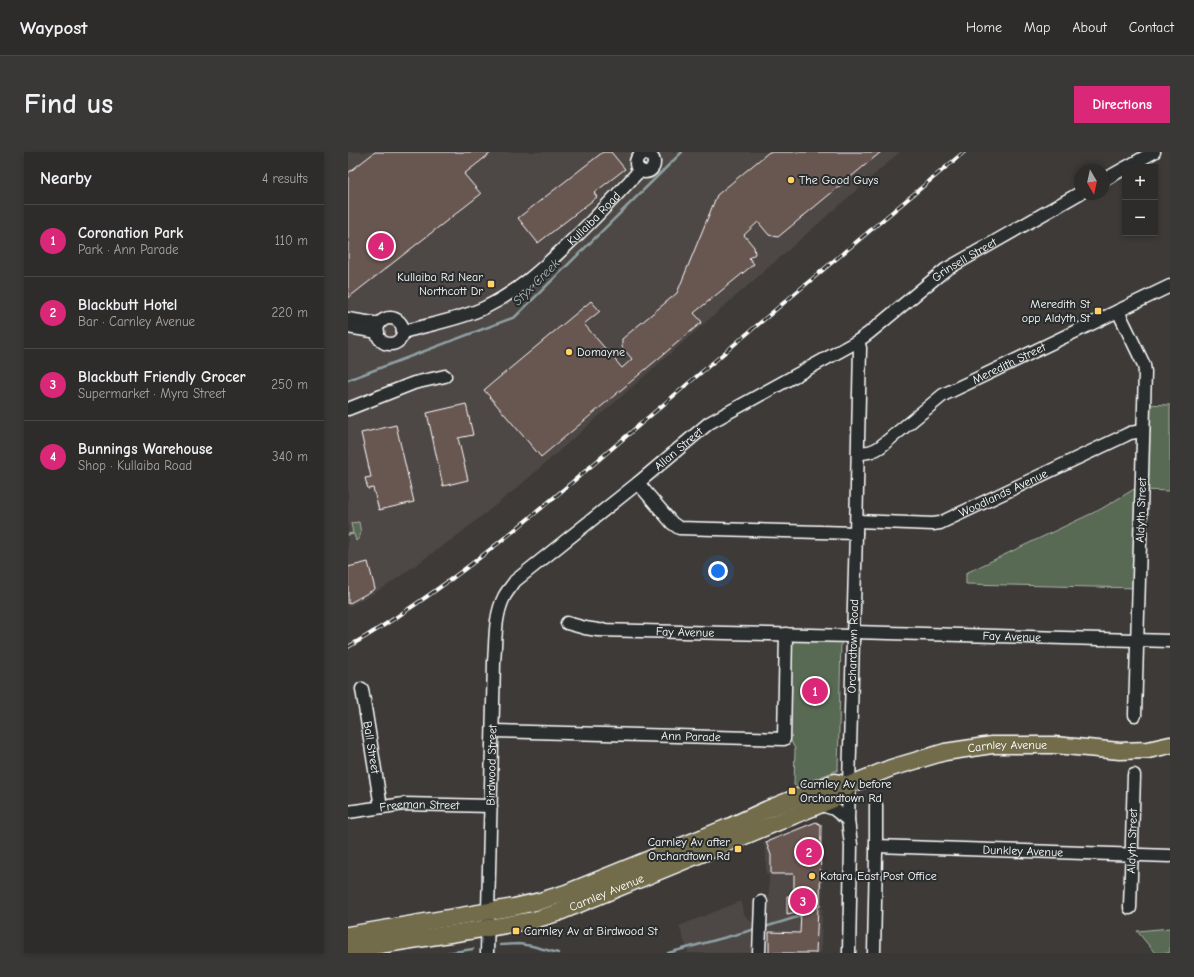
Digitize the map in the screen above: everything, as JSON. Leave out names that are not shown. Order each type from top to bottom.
[{"type":"main road","name":"Carnley Avenue","points":[[348,950],[534,920],[568,909],[836,798],[849,785],[891,768],[944,752],[992,745],[1054,745],[1120,751],[1148,750],[1170,745]]},
{"type":"main road","name":"Carnley Avenue","points":[[348,935],[533,903],[566,893],[836,782],[849,785]]},
{"type":"street","points":[[1133,164],[1154,152]]},
{"type":"street","name":"Kullaiba Road","points":[[402,327],[419,328],[440,324],[462,317],[505,297],[525,283],[546,265],[591,222],[640,170],[636,163],[637,158],[645,154],[654,154]]},
{"type":"street","points":[[1110,177],[1122,170]]},
{"type":"street","name":"Grinsell Street","points":[[858,341],[945,270],[1074,196]]},
{"type":"street","name":"Meredith Street","points":[[858,453],[867,453],[880,447],[943,395],[1170,286]]},
{"type":"street","name":"Aldyth Street","points":[[1118,311],[1145,368],[1135,715]]},
{"type":"street","name":"Kullaiba Road","points":[[348,318],[378,328]]},
{"type":"street","name":"Kullaiba Road","points":[[392,318],[399,321],[402,327],[401,337],[397,342],[389,343],[380,338],[378,328],[382,321],[392,318]]},
{"type":"street","name":"Kullaiba Road","points":[[348,327],[378,328]]},
{"type":"street","name":"Orchardtown Road","points":[[849,953],[851,845],[848,820],[858,453],[860,348],[858,341]]},
{"type":"street","name":"Allan Street","points":[[515,581],[638,483],[709,423],[858,341]]},
{"type":"street","points":[[348,409],[414,383],[445,376]]},
{"type":"street","name":"Woodlands Avenue","points":[[638,483],[679,528],[856,527],[933,524],[1124,436],[1143,432]]},
{"type":"street","name":"Birdwood Street","points":[[487,953],[494,662],[497,623],[500,608],[505,596],[515,581]]},
{"type":"street","name":"Fay Avenue","points":[[567,622],[585,628],[598,630],[1170,641]]},
{"type":"street","name":"Ann Parade","points":[[493,731],[784,739],[786,634]]},
{"type":"street","name":"Ball Street","points":[[362,689],[381,807]]},
{"type":"street","name":"Aldyth Street","points":[[1130,908],[1134,775]]},
{"type":"street","name":"Freeman Street","points":[[348,812],[381,807],[418,804],[491,806]]},
{"type":"street","points":[[820,804],[834,809],[848,820]]},
{"type":"street","points":[[874,953],[876,805]]},
{"type":"street","name":"Dunkley Avenue","points":[[876,846],[1170,856]]},
{"type":"street","points":[[759,953],[761,902]]},
{"type":"shaded area","points":[[348,152],[900,152],[517,488],[458,535],[385,587],[348,607]]},
{"type":"shaded area","points":[[816,822],[821,825],[823,883],[821,953],[768,953],[769,875],[766,875],[766,851],[763,843]]},
{"type":"shaded area","points":[[741,901],[743,913],[752,923],[751,953],[686,953],[688,952],[679,926]]},
{"type":"green space","points":[[1144,404],[1170,405],[1170,491],[1142,490],[1138,588],[966,584],[966,573],[1101,509],[1141,485]]},
{"type":"green space","points":[[359,522],[360,537],[356,541],[354,534],[348,534],[353,533],[351,523]]},
{"type":"green space","points":[[792,640],[841,642],[838,770],[797,786],[794,785],[795,749],[790,739]]},
{"type":"green space","points":[[1170,928],[1170,953],[1155,953],[1137,931]]},
{"type":"building","points":[[375,152],[492,152],[464,174],[481,194],[348,298],[348,173]]},
{"type":"building","points":[[603,152],[611,152],[625,169],[594,193],[597,197],[538,243],[518,218]]},
{"type":"building","points":[[769,152],[881,152],[778,237],[769,235],[758,222],[744,235],[754,247],[755,254],[749,258],[754,264],[694,313],[702,322],[541,457],[484,390],[591,301],[600,311],[584,324],[622,368],[632,359],[622,347],[622,339],[677,293],[717,195]]},
{"type":"building","points":[[466,404],[473,435],[458,438],[468,480],[443,486],[427,413]]},
{"type":"building","points":[[396,425],[414,502],[379,510],[373,488],[368,489],[365,478],[371,477],[361,433]]},
{"type":"building","points":[[368,562],[375,589],[348,604],[348,567]]},
{"type":"building","points":[[816,822],[821,825],[820,906],[818,907],[816,953],[769,953],[769,932],[800,933],[801,911],[787,914],[787,896],[794,896],[794,874],[771,874],[771,855],[766,842]]},
{"type":"waterway","name":"Styx Creek","points":[[348,380],[515,317],[682,152]]},
{"type":"waterway","points":[[765,927],[804,915]]},
{"type":"waterway","points":[[668,953],[756,929]]},
{"type":"waterway","points":[[500,945],[519,944],[558,953]]},
{"type":"waterway","points":[[447,953],[473,949]]},
{"type":"railway","points":[[348,647],[390,622],[469,566],[508,536],[964,152]]},
{"type":"place","name":"The Good Guys","points":[[791,180]]},
{"type":"place","name":"Bunnings Warehouse","points":[[381,246]]},
{"type":"place","name":"Kullaiba Rd Near Northcott Dr","points":[[491,284]]},
{"type":"place","name":"Meredith St opp Aldyth St","points":[[1098,311]]},
{"type":"place","name":"Domayne","points":[[569,352]]},
{"type":"place","name":"Coronation Park","points":[[815,691]]},
{"type":"place","name":"Carnley Av before Orchardtown Rd","points":[[792,791]]},
{"type":"place","name":"Carnley Av after Orchardtown Rd","points":[[738,849]]},
{"type":"place","name":"Blackbutt Hotel","points":[[809,852]]},
{"type":"place","name":"Kotara East Post Office","points":[[812,876]]},
{"type":"place","name":"Blackbutt Friendly Grocer","points":[[803,901]]},
{"type":"place","name":"Carnley Av at Birdwood St","points":[[516,931]]}]
